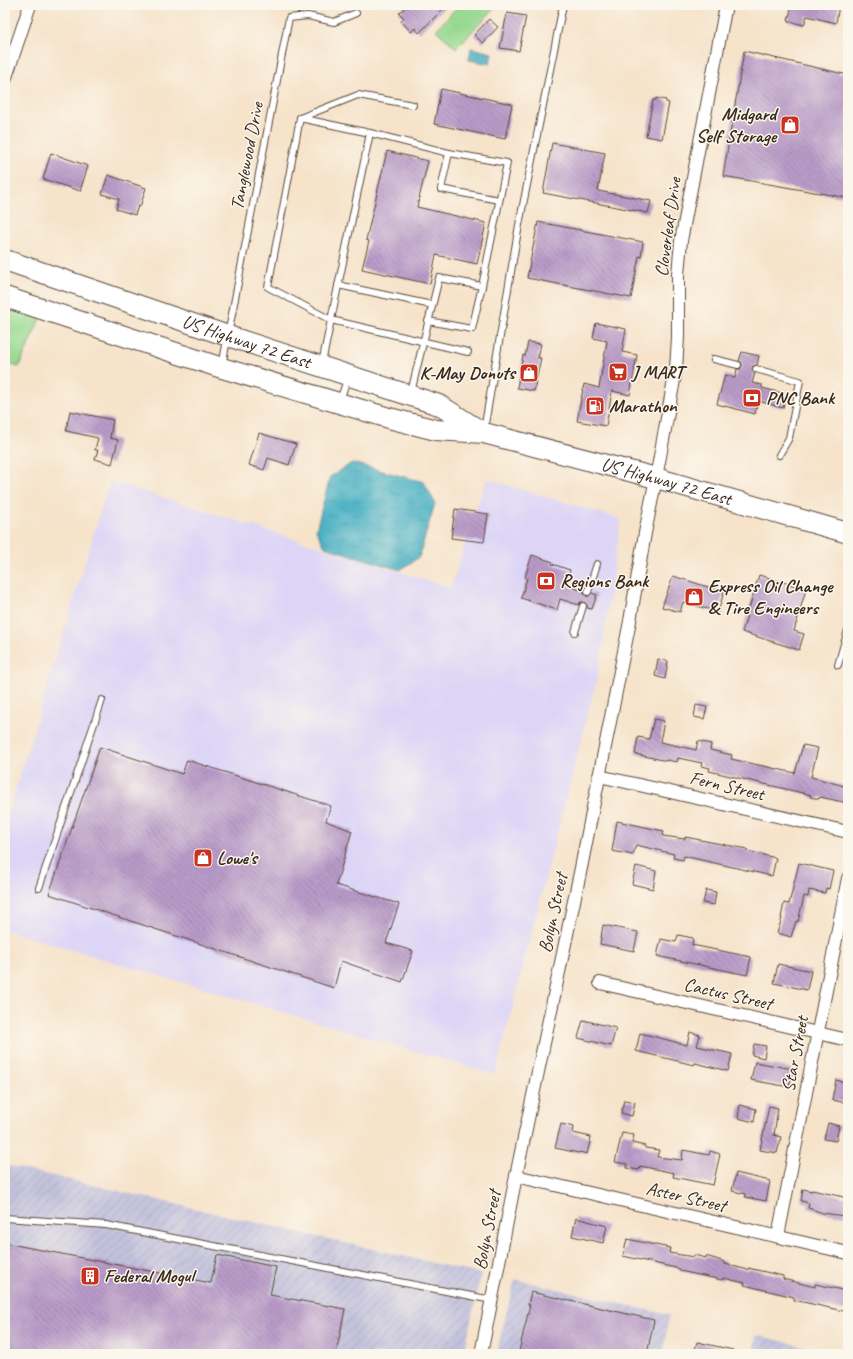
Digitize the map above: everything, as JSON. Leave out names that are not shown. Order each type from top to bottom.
[{"type":"highway","name":"US Highway 72 East","points":[[5,260],[321,367],[440,405],[484,433]]},
{"type":"highway","name":"US Highway 72 East","points":[[5,297],[222,368],[339,403],[436,430],[484,433],[656,478],[848,533]]},
{"type":"street","points":[[5,80],[30,5]]},
{"type":"street","name":"Cloverleaf Drive","points":[[656,478],[676,369],[678,338],[678,274],[681,241],[726,5]]},
{"type":"street","name":"Bolyn Street","points":[[481,1354],[516,1176],[581,868],[630,621],[656,478]]},
{"type":"street","name":"Fern Street","points":[[599,776],[848,832]]},
{"type":"street","name":"Star Street","points":[[778,1236],[848,878]]},
{"type":"street","name":"Cactus Street","points":[[600,983],[848,1040]]},
{"type":"street","name":"Aster Street","points":[[516,1176],[848,1253]]},
{"type":"lane","points":[[484,433],[519,225],[564,5]]},
{"type":"lane","name":"Tanglewood Drive","points":[[222,368],[289,18],[308,16],[334,22],[356,13]]},
{"type":"lane","points":[[300,118],[358,95],[413,105]]},
{"type":"lane","points":[[300,118],[370,133],[449,153],[507,164],[472,329],[428,321]]},
{"type":"lane","points":[[300,118],[268,287],[331,320],[468,352]]},
{"type":"lane","points":[[321,367],[370,133]]},
{"type":"lane","points":[[449,153],[441,189],[499,200]]},
{"type":"lane","points":[[410,396],[439,278],[482,286]]},
{"type":"lane","points":[[338,285],[432,305]]},
{"type":"lane","points":[[714,358],[738,365]]},
{"type":"lane","points":[[756,369],[800,381],[789,438],[779,455]]},
{"type":"lane","points":[[339,403],[348,375]]},
{"type":"lane","points":[[588,592],[597,564]]},
{"type":"lane","points":[[575,632],[583,606]]},
{"type":"lane","points":[[838,666],[848,630]]},
{"type":"lane","points":[[39,888],[102,700]]},
{"type":"lane","points":[[5,1218],[106,1225],[492,1300]]},
{"type":"shaded area","points":[[486,479],[621,519],[598,674],[495,1075],[5,930],[5,824],[110,481],[451,588]]},
{"type":"shaded area","points":[[5,1165],[481,1274],[464,1354],[5,1354]]},
{"type":"shaded area","points":[[515,1279],[669,1315],[663,1354],[496,1354]]},
{"type":"shaded area","points":[[756,1335],[836,1354],[753,1354]]},
{"type":"green space","points":[[459,5],[498,5],[456,48],[436,30]]},
{"type":"green space","points":[[5,305],[41,316],[19,367],[5,363]]},
{"type":"water","points":[[471,48],[492,53],[490,64],[469,60]]},
{"type":"water","points":[[352,463],[424,482],[435,503],[419,557],[400,570],[325,547],[316,530],[330,477]]},
{"type":"building","points":[[408,5],[447,5],[419,33],[415,28],[411,32],[401,21],[404,18],[399,13]]},
{"type":"building","points":[[792,5],[839,5],[836,23],[807,16],[804,25],[788,21]]},
{"type":"building","points":[[507,13],[526,16],[519,51],[500,48]]},
{"type":"building","points":[[489,19],[498,27],[483,43],[474,35]]},
{"type":"building","name":"Midgard Self Storage","points":[[744,51],[848,75],[848,198],[723,176]]},
{"type":"building","points":[[441,89],[512,104],[505,139],[434,124]]},
{"type":"building","points":[[656,98],[666,100],[666,102],[669,103],[662,139],[646,136],[653,100],[656,100]]},
{"type":"building","points":[[552,143],[605,153],[598,191],[651,201],[648,213],[543,193]]},
{"type":"building","points":[[387,151],[428,161],[417,207],[486,223],[477,264],[436,255],[430,284],[362,269],[369,241],[366,240]]},
{"type":"building","points":[[51,153],[88,166],[80,191],[43,179]]},
{"type":"building","points":[[108,175],[146,188],[140,207],[138,206],[135,215],[116,209],[119,199],[102,194]]},
{"type":"building","points":[[538,222],[643,242],[631,298],[527,278]]},
{"type":"building","points":[[596,323],[626,329],[622,352],[637,355],[630,395],[612,391],[606,426],[577,421],[584,384],[599,388],[607,341],[593,338]]},
{"type":"building","name":"K-May Donuts","points":[[528,342],[541,344],[538,358],[541,358],[534,391],[517,388],[523,355],[525,356]]},
{"type":"building","name":"PNC Bank","points":[[742,352],[759,356],[757,365],[753,366],[752,368],[753,372],[755,373],[752,383],[762,385],[762,388],[786,394],[783,408],[758,401],[755,414],[717,404],[725,375],[735,378],[737,369],[740,369],[742,366],[742,363],[739,361]]},
{"type":"building","points":[[70,411],[113,420],[110,438],[118,440],[112,464],[95,459],[98,450],[95,450],[98,438],[66,431]]},
{"type":"building","points":[[259,433],[296,444],[289,465],[268,458],[264,470],[249,465]]},
{"type":"building","points":[[455,509],[488,514],[484,542],[451,538]]},
{"type":"building","name":"Regions Bank","points":[[532,555],[570,570],[565,585],[584,591],[586,596],[589,596],[592,593],[597,595],[592,609],[587,608],[587,605],[584,602],[580,602],[579,605],[560,599],[557,610],[521,598],[527,578],[525,577]]},
{"type":"building","points":[[759,575],[806,589],[794,631],[804,634],[799,650],[742,632]]},
{"type":"building","name":"Express Oil Change & Tire Engineers","points":[[673,576],[724,592],[718,612],[683,602],[680,612],[662,607]]},
{"type":"building","points":[[658,659],[668,661],[665,679],[655,676]]},
{"type":"building","points":[[696,705],[707,707],[704,719],[694,717]]},
{"type":"building","points":[[654,719],[664,721],[660,742],[696,750],[698,741],[711,744],[710,750],[732,755],[731,759],[795,773],[803,745],[818,748],[811,777],[848,787],[848,803],[820,797],[819,799],[810,797],[811,795],[709,771],[710,768],[701,766],[702,763],[678,758],[677,762],[667,761],[635,754],[638,737],[649,739]]},
{"type":"building","name":"Lowe's","points":[[100,747],[182,774],[187,760],[331,806],[326,821],[352,831],[336,885],[399,904],[386,943],[413,951],[402,982],[341,961],[334,988],[49,894]]},
{"type":"building","points":[[617,821],[664,831],[663,836],[685,839],[685,837],[747,849],[747,851],[776,858],[772,876],[684,856],[683,860],[673,858],[674,854],[636,845],[633,855],[612,851]]},
{"type":"building","points":[[799,863],[833,871],[829,889],[826,888],[825,893],[809,890],[808,897],[804,896],[798,922],[796,921],[791,937],[777,933],[782,918],[784,903],[789,904]]},
{"type":"building","points":[[636,866],[656,871],[653,889],[632,884]]},
{"type":"building","points":[[706,890],[716,892],[714,905],[703,903]]},
{"type":"building","points":[[603,925],[638,932],[634,951],[600,944]]},
{"type":"building","points":[[678,935],[693,938],[692,945],[751,957],[747,975],[657,956],[661,939],[676,942]]},
{"type":"building","points":[[778,964],[811,971],[807,990],[774,983]]},
{"type":"building","points":[[583,1020],[616,1028],[611,1046],[578,1038]]},
{"type":"building","points":[[690,1032],[700,1035],[697,1046],[732,1054],[728,1071],[695,1063],[694,1065],[636,1051],[640,1033],[687,1045]]},
{"type":"building","points":[[754,1044],[766,1046],[764,1058],[752,1055]]},
{"type":"building","points":[[755,1062],[793,1069],[789,1087],[751,1080]]},
{"type":"building","points":[[836,1080],[848,1083],[848,1103],[832,1100]]},
{"type":"building","points":[[624,1100],[635,1102],[632,1116],[621,1113]]},
{"type":"building","points":[[740,1105],[756,1109],[754,1122],[738,1118]]},
{"type":"building","points":[[769,1106],[778,1108],[774,1135],[781,1137],[777,1153],[760,1150]]},
{"type":"building","points":[[828,1123],[839,1126],[836,1141],[824,1139]]},
{"type":"building","points":[[561,1124],[574,1127],[573,1133],[591,1137],[587,1154],[555,1148]]},
{"type":"building","points":[[622,1133],[634,1135],[632,1143],[645,1146],[645,1148],[659,1150],[657,1157],[682,1160],[683,1150],[709,1155],[710,1151],[720,1154],[713,1185],[673,1177],[674,1173],[640,1166],[639,1170],[627,1168],[627,1164],[615,1162]]},
{"type":"building","points":[[736,1173],[770,1181],[766,1201],[745,1197],[746,1194],[732,1191]]},
{"type":"building","points":[[803,1189],[848,1198],[844,1216],[823,1213],[808,1208],[809,1203],[801,1201]]},
{"type":"building","points":[[576,1218],[607,1226],[603,1243],[572,1236]]},
{"type":"building","points":[[627,1239],[670,1248],[669,1253],[694,1257],[694,1255],[706,1258],[706,1256],[725,1262],[725,1264],[748,1270],[748,1268],[783,1276],[783,1279],[815,1287],[815,1284],[848,1291],[848,1312],[794,1300],[794,1297],[744,1285],[745,1283],[723,1278],[722,1280],[680,1271],[680,1269],[623,1256]]},
{"type":"building","name":"Federal Mogul","points":[[5,1243],[211,1283],[217,1255],[276,1267],[270,1295],[345,1309],[336,1354],[5,1354]]},
{"type":"building","points":[[531,1292],[654,1320],[647,1354],[533,1354],[519,1351],[530,1305],[528,1305]]},
{"type":"building","points":[[697,1342],[733,1350],[732,1354],[694,1354]]},
{"type":"place","name":"Midgard Self Storage","points":[[790,125]]},
{"type":"place","name":"J MART","points":[[618,372]]},
{"type":"place","name":"K-May Donuts","points":[[529,373]]},
{"type":"place","name":"PNC Bank","points":[[752,398]]},
{"type":"place","name":"Marathon","points":[[595,406]]},
{"type":"place","name":"Regions Bank","points":[[546,581]]},
{"type":"place","name":"Express Oil Change & Tire Engineers","points":[[694,597]]},
{"type":"place","name":"Lowe's","points":[[203,858]]},
{"type":"place","name":"Federal Mogul","points":[[90,1276]]}]
